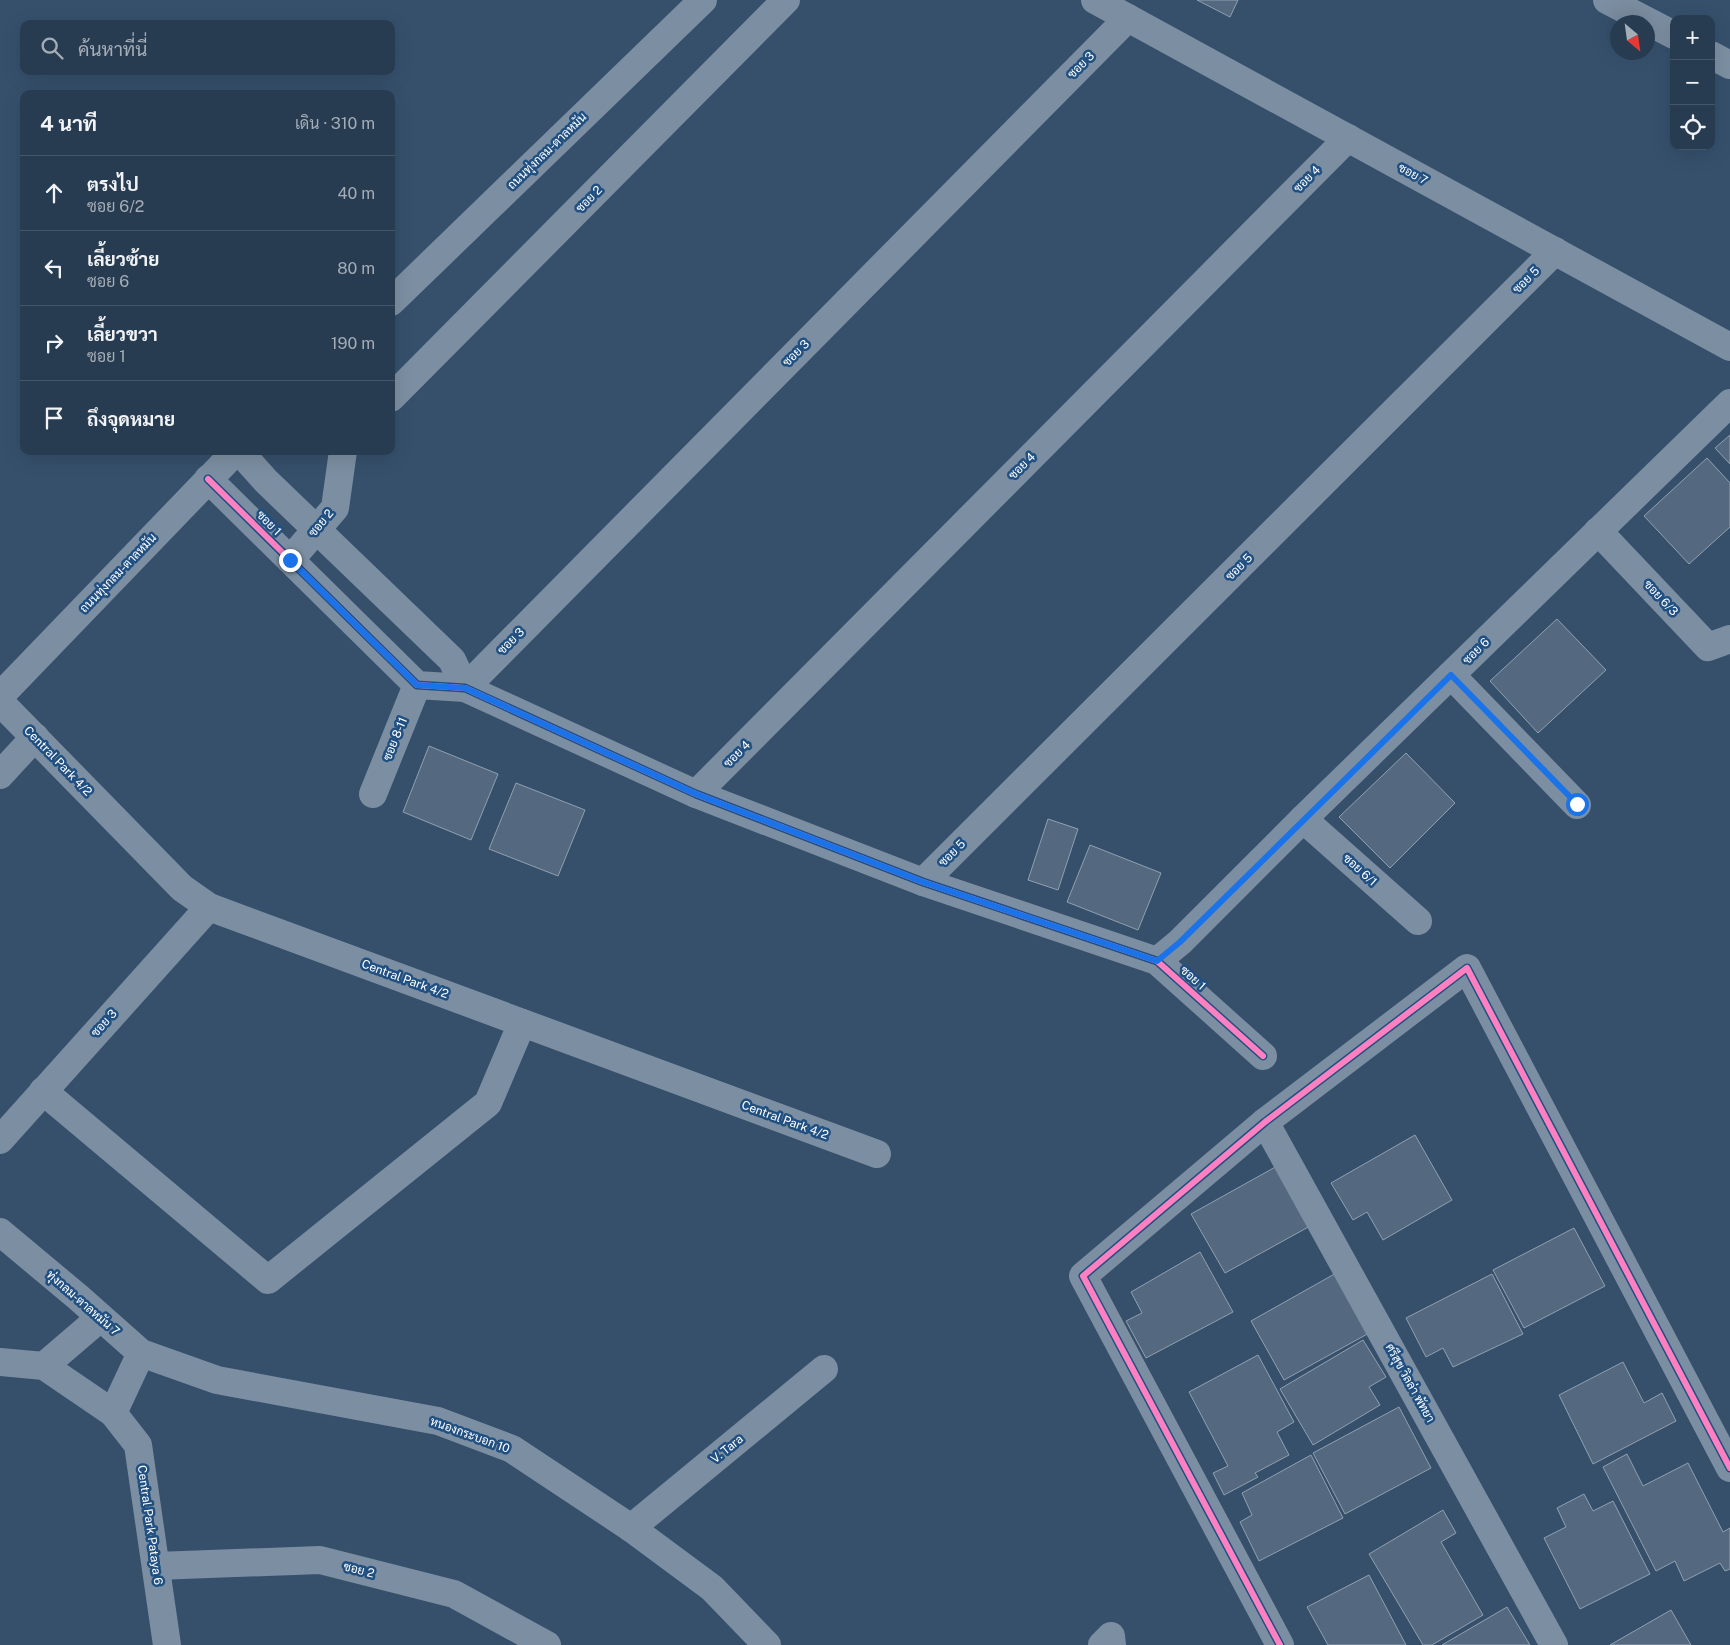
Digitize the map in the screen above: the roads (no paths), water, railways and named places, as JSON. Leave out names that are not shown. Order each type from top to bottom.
[{"type":"street","name":"ถนนทุ่งกลม-ตาลหมัน","points":[[395,298],[704,0]]},
{"type":"street","name":"ซอย 2","points":[[395,394],[786,0]]},
{"type":"street","name":"ซอย 7","points":[[1096,0],[1730,347]]},
{"type":"street","points":[[1607,0],[1670,33]]},
{"type":"street","name":"ซอย 3","points":[[465,688],[1128,18]]},
{"type":"street","points":[[1715,57],[1730,65]]},
{"type":"street","name":"ซอย 4","points":[[696,794],[1348,138]]},
{"type":"street","name":"ซอย 5","points":[[923,882],[1555,252]]},
{"type":"street","name":"ซอย 6","points":[[1157,961],[1180,942],[1303,819],[1730,402]]},
{"type":"street","name":"ถนนทุ่งกลม-ตาลหมัน","points":[[0,696],[208,479],[234,455]]},
{"type":"street","points":[[242,455],[452,660],[465,688]]},
{"type":"street","name":"ซอย 2","points":[[290,560],[335,508],[342,455]]},
{"type":"street","name":"ซอย 1","points":[[208,479],[417,685],[465,688],[696,794],[923,882],[1157,961],[1263,1056]]},
{"type":"street","name":"ซอย 6/3","points":[[1598,531],[1708,647],[1730,638]]},
{"type":"street","points":[[1451,675],[1577,804]]},
{"type":"street","name":"ซอย 8-11","points":[[373,794],[417,685]]},
{"type":"street","name":"Central Park 4/2","points":[[0,702],[182,888],[209,907],[877,1154]]},
{"type":"street","points":[[0,775],[34,738]]},
{"type":"street","name":"ซอย 6/1","points":[[1303,819],[1418,921]]},
{"type":"street","name":"ซอย 3","points":[[0,1140],[209,907]]},
{"type":"street","points":[[1280,1645],[1083,1276],[1265,1122],[1467,968],[1730,1468]]},
{"type":"street","points":[[43,1091],[268,1280],[488,1103],[522,1022]]},
{"type":"street","name":"ศรีสุข วิลล่า พัทยา","points":[[1265,1122],[1554,1645]]},
{"type":"street","name":"ทุ่งกลม-ตาลหมัน 7","points":[[0,1232],[79,1298],[141,1354],[172,1366]]},
{"type":"street","points":[[0,1362],[44,1366],[100,1318]]},
{"type":"street","points":[[114,1413],[141,1354]]},
{"type":"street","name":"Central Park Pataya 6","points":[[44,1366],[114,1413],[138,1445],[167,1645]]},
{"type":"street","name":"หนองกระบอก 10","points":[[172,1366],[216,1380],[438,1421],[512,1449],[630,1528],[712,1588],[767,1645]]},
{"type":"street","name":"V. Tara","points":[[630,1528],[824,1369]]},
{"type":"street","name":"ซอย 2","points":[[156,1566],[320,1560],[454,1594],[547,1645]]},
{"type":"street","points":[[1102,1645],[1111,1636],[1112,1645]]}]
